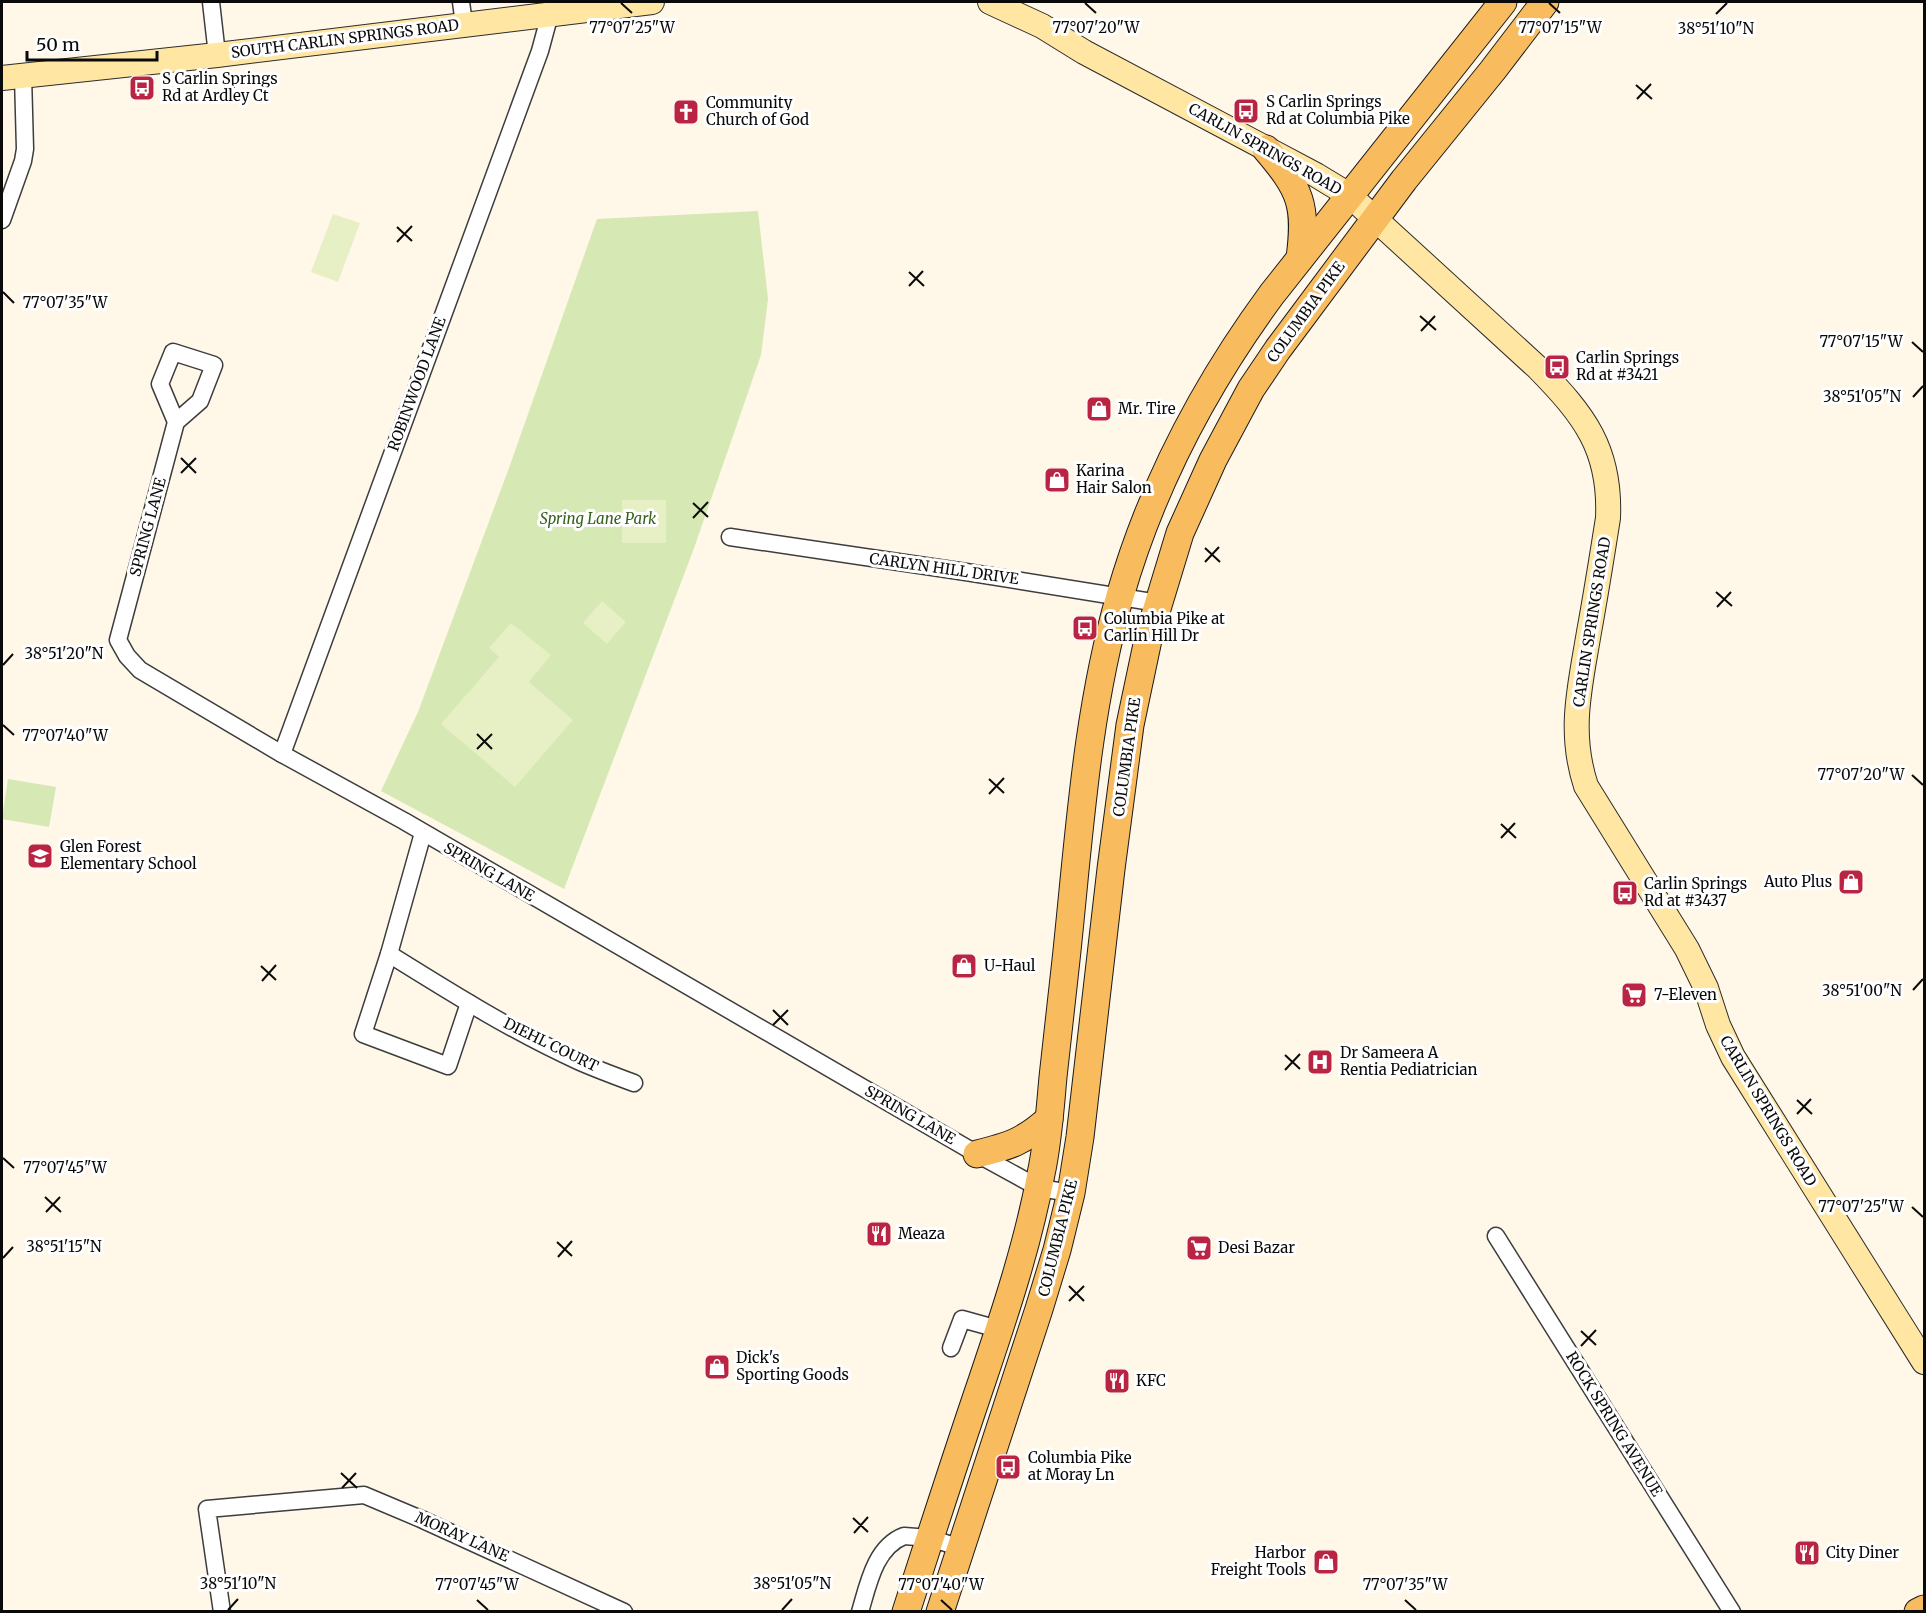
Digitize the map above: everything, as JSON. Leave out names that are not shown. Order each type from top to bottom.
[{"type":"main road","name":"SOUTH CARLIN SPRINGS ROAD","points":[[12,77],[217,55],[463,13],[550,14],[652,2]]},
{"type":"main road","name":"CARLIN SPRINGS ROAD","points":[[990,2],[1042,26],[1084,52],[1316,175],[1349,195],[1532,362],[1568,398],[1587,425],[1598,447],[1609,495],[1608,519],[1581,680],[1576,724],[1578,762],[1586,786],[1687,949],[1706,988],[1718,1025],[1733,1057],[1924,1362]]},
{"type":"main road","name":"COLUMBIA PIKE","points":[[906,1611],[1015,1278],[1039,1188],[1049,1119],[1091,737],[1101,674],[1119,597],[1153,504],[1197,412],[1237,343],[1349,195],[1503,2]]},
{"type":"main road","name":"COLUMBIA PIKE","points":[[940,1611],[1049,1277],[1071,1193],[1080,1137],[1125,759],[1142,664],[1158,603],[1190,508],[1251,389],[1284,339],[1375,218],[1545,2]]},
{"type":"main road","points":[[1266,149],[1290,179],[1299,197],[1303,226],[1300,258]]},
{"type":"main road","points":[[977,1154],[1015,1144],[1049,1119]]},
{"type":"main road","points":[[1918,1611],[1924,1609]]},
{"type":"street","points":[[211,2],[217,55]]},
{"type":"street","name":"ROBINWOOD LANE","points":[[282,754],[540,51],[550,14]]},
{"type":"street","points":[[2,219],[26,149],[12,77]]},
{"type":"street","name":"SPRING LANE","points":[[176,422],[118,640],[127,656],[140,670],[977,1154],[1039,1188],[1071,1193]]},
{"type":"street","name":"CARLYN HILL DRIVE","points":[[730,537],[1158,603]]},
{"type":"street","points":[[423,833],[389,954],[363,1034],[448,1066],[469,1003]]},
{"type":"street","name":"DIEHL COURT","points":[[389,954],[469,1003],[578,1061],[634,1083]]},
{"type":"street","name":"ROCK SPRING AVENUE","points":[[1496,1236],[1732,1611]]},
{"type":"street","points":[[951,1348],[962,1319],[998,1329]]},
{"type":"street","name":"MORAY LANE","points":[[222,1611],[207,1509],[364,1495],[624,1611]]},
{"type":"street","points":[[860,1611],[874,1568],[887,1549],[904,1536],[930,1538],[961,1548]]},
{"type":"green space","name":"Spring Lane Park","points":[[758,211],[768,299],[761,355],[693,551],[564,889],[381,791],[418,712],[509,468],[597,219]]},
{"type":"green space","points":[[333,214],[360,223],[338,282],[311,272]]},
{"type":"green space","points":[[622,500],[666,500],[666,543],[622,543]]},
{"type":"green space","points":[[602,601],[626,622],[607,644],[583,623]]},
{"type":"green space","points":[[511,623],[551,655],[529,682],[573,720],[515,787],[441,724],[499,657],[489,648]]},
{"type":"green space","points":[[8,779],[56,787],[49,827],[2,819]]},
{"type":"place","name":"S Carlin Springs Rd at Ardley Ct","points":[[142,88]]},
{"type":"place","name":"S Carlin Springs Rd at Columbia Pike","points":[[1246,111]]},
{"type":"place","name":"Community Church of God","points":[[686,112]]},
{"type":"place","name":"Carlin Springs Rd at #3421","points":[[1557,367]]},
{"type":"place","name":"Mr. Tire","points":[[1099,409]]},
{"type":"place","name":"Karina Hair Salon","points":[[1057,480]]},
{"type":"place","name":"Columbia Pike at Carlin Hill Dr","points":[[1085,628]]},
{"type":"place","name":"Glen Forest Elementary School","points":[[40,856]]},
{"type":"place","name":"Auto Plus","points":[[1851,882]]},
{"type":"place","name":"Carlin Springs Rd at #3437","points":[[1625,893]]},
{"type":"place","name":"U-Haul","points":[[964,966]]},
{"type":"place","name":"7-Eleven","points":[[1634,995]]},
{"type":"place","name":"Dr Sameera A Rentia Pediatrician","points":[[1320,1062]]},
{"type":"place","name":"Meaza","points":[[879,1234]]},
{"type":"place","name":"Desi Bazar","points":[[1199,1248]]},
{"type":"place","name":"Dick's Sporting Goods","points":[[717,1367]]},
{"type":"place","name":"KFC","points":[[1117,1381]]},
{"type":"place","name":"Columbia Pike at Moray Ln","points":[[1008,1467]]},
{"type":"place","name":"City Diner","points":[[1807,1553]]},
{"type":"place","name":"Harbor Freight Tools","points":[[1326,1562]]}]
